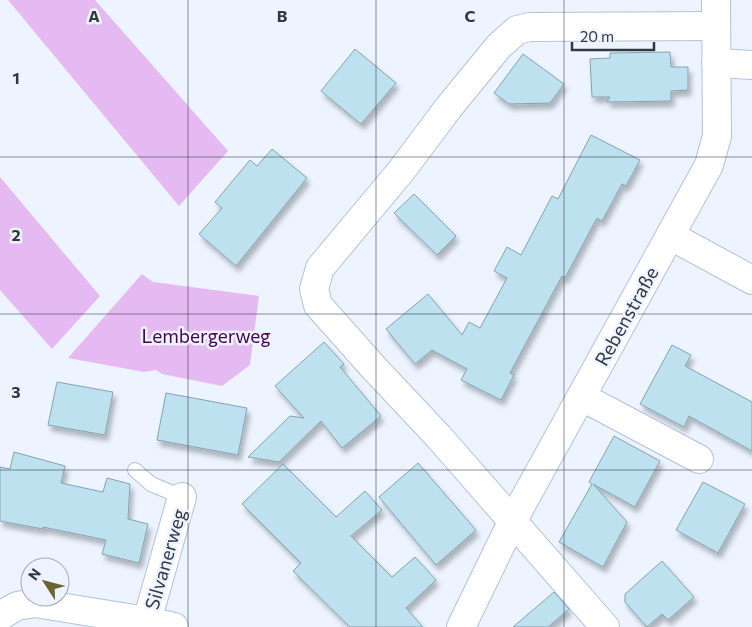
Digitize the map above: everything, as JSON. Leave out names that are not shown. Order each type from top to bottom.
[{"type":"street","name":"Rebenstraße","points":[[462,627],[514,520],[709,165],[716,136],[716,13]]},
{"type":"street","points":[[605,627],[514,520],[318,305],[314,289],[320,268],[401,170],[499,46],[517,30],[530,27],[716,13]]},
{"type":"street","points":[[716,63],[752,65]]},
{"type":"street","points":[[670,236],[752,280]]},
{"type":"street","points":[[582,397],[699,459]]},
{"type":"street","name":"Silvanerweg","points":[[147,621],[182,497]]},
{"type":"street","name":"Silvanerweg","points":[[0,616],[17,606],[35,603],[174,627]]},
{"type":"lane","points":[[135,470],[151,484],[182,497]]},
{"type":"green space","points":[[8,0],[95,0],[228,151],[179,206]]},
{"type":"green space","points":[[0,177],[100,296],[52,349],[0,290]]},
{"type":"green space","name":"Lembergerweg","points":[[142,274],[153,282],[259,296],[250,365],[222,386],[162,374],[156,370],[144,372],[68,358]]},
{"type":"building","points":[[355,49],[396,83],[361,124],[321,91]]},
{"type":"building","points":[[670,52],[671,67],[688,67],[688,90],[671,91],[671,101],[607,102],[610,97],[592,97],[590,59],[610,58],[610,53]]},
{"type":"building","points":[[523,54],[564,84],[550,103],[509,104],[494,93]]},
{"type":"building","points":[[591,135],[640,160],[626,186],[622,184],[602,221],[597,218],[565,278],[562,276],[510,373],[514,375],[501,400],[461,380],[467,369],[432,350],[415,364],[386,329],[428,294],[462,335],[469,322],[480,328],[507,278],[494,271],[507,247],[521,255],[552,196],[558,199]]},
{"type":"building","points":[[272,149],[307,178],[236,266],[199,234],[222,208],[215,202],[250,160],[257,166]]},
{"type":"building","points":[[414,194],[456,236],[437,255],[394,213]]},
{"type":"building","points":[[324,342],[344,364],[340,367],[381,416],[342,448],[321,421],[279,462],[248,457],[290,416],[304,418],[275,386]]},
{"type":"building","points":[[672,345],[691,355],[685,366],[752,402],[752,451],[689,416],[684,427],[640,404]]},
{"type":"building","points":[[57,382],[113,392],[105,435],[48,425]]},
{"type":"building","points":[[166,393],[247,408],[238,455],[157,440]]},
{"type":"building","points":[[614,436],[660,461],[635,507],[593,484],[627,522],[603,567],[559,542],[592,484],[589,482]]},
{"type":"building","points":[[14,452],[65,466],[61,483],[103,492],[107,478],[130,484],[128,519],[148,524],[139,563],[102,554],[106,540],[43,527],[43,529],[0,521],[0,467],[10,469]]},
{"type":"building","points":[[418,463],[476,530],[436,565],[379,497]]},
{"type":"building","points":[[283,464],[336,517],[365,491],[382,510],[351,536],[392,577],[415,557],[436,580],[406,608],[423,627],[350,627],[293,571],[301,563],[242,504]]},
{"type":"building","points":[[703,482],[745,504],[718,553],[676,530]]},
{"type":"building","points":[[662,561],[694,597],[668,620],[662,614],[647,627],[625,602],[625,594]]},
{"type":"building","points":[[554,592],[569,609],[548,627],[513,627]]}]
